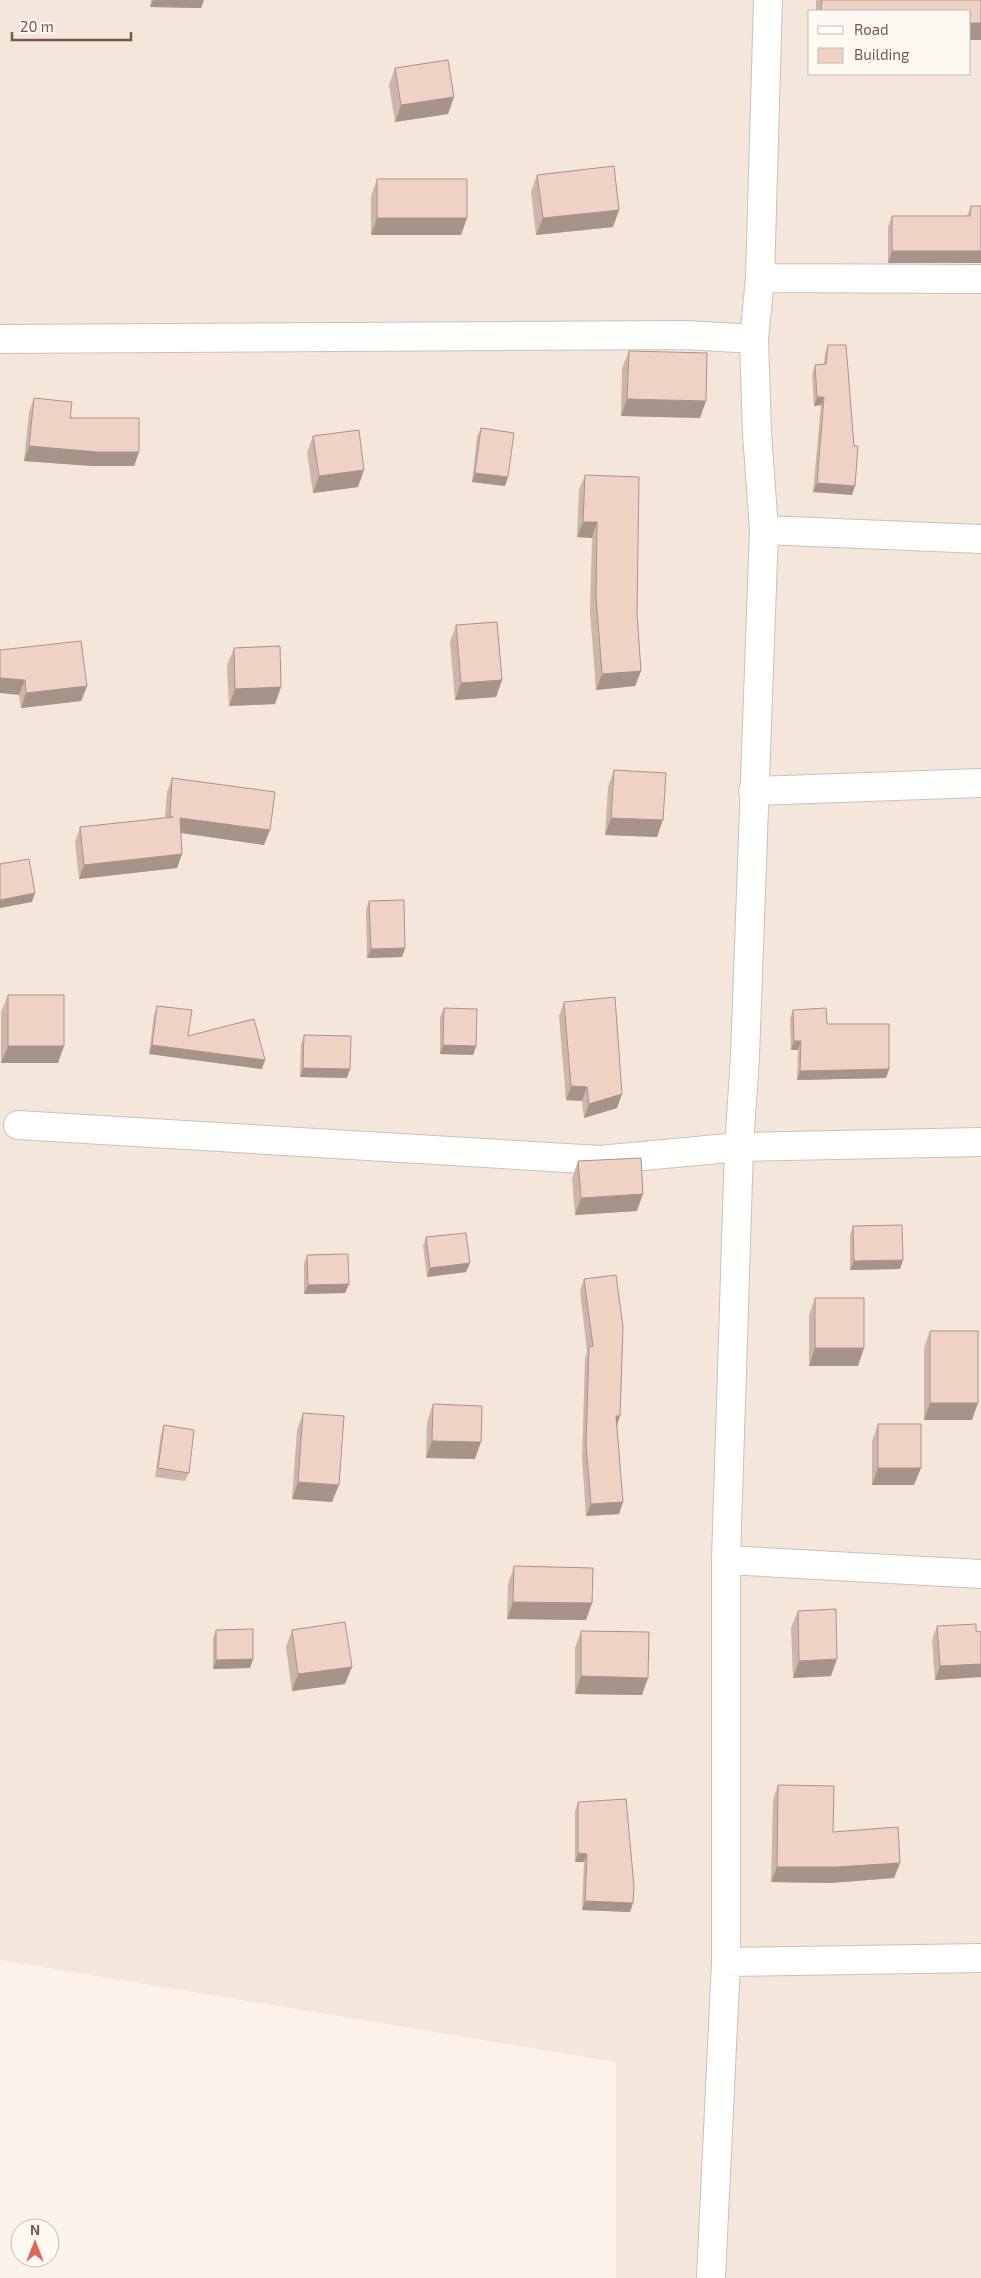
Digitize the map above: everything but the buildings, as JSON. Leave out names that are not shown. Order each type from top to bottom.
[{"type":"street","points":[[711,2278],[726,1962],[726,1560],[739,1147],[745,1057],[753,791],[764,530],[757,433],[754,339],[760,278],[768,0]]},
{"type":"street","points":[[760,278],[981,279]]},
{"type":"street","points":[[0,339],[686,335],[754,339]]},
{"type":"street","points":[[764,530],[981,539]]},
{"type":"street","points":[[753,791],[981,783]]},
{"type":"street","points":[[18,1125],[600,1160],[739,1147],[981,1142]]},
{"type":"street","points":[[726,1560],[981,1574]]},
{"type":"street","points":[[726,1962],[981,1958]]},
{"type":"shaded area","points":[[0,0],[981,0],[981,2278],[616,2278],[616,2062],[0,1960]]}]
